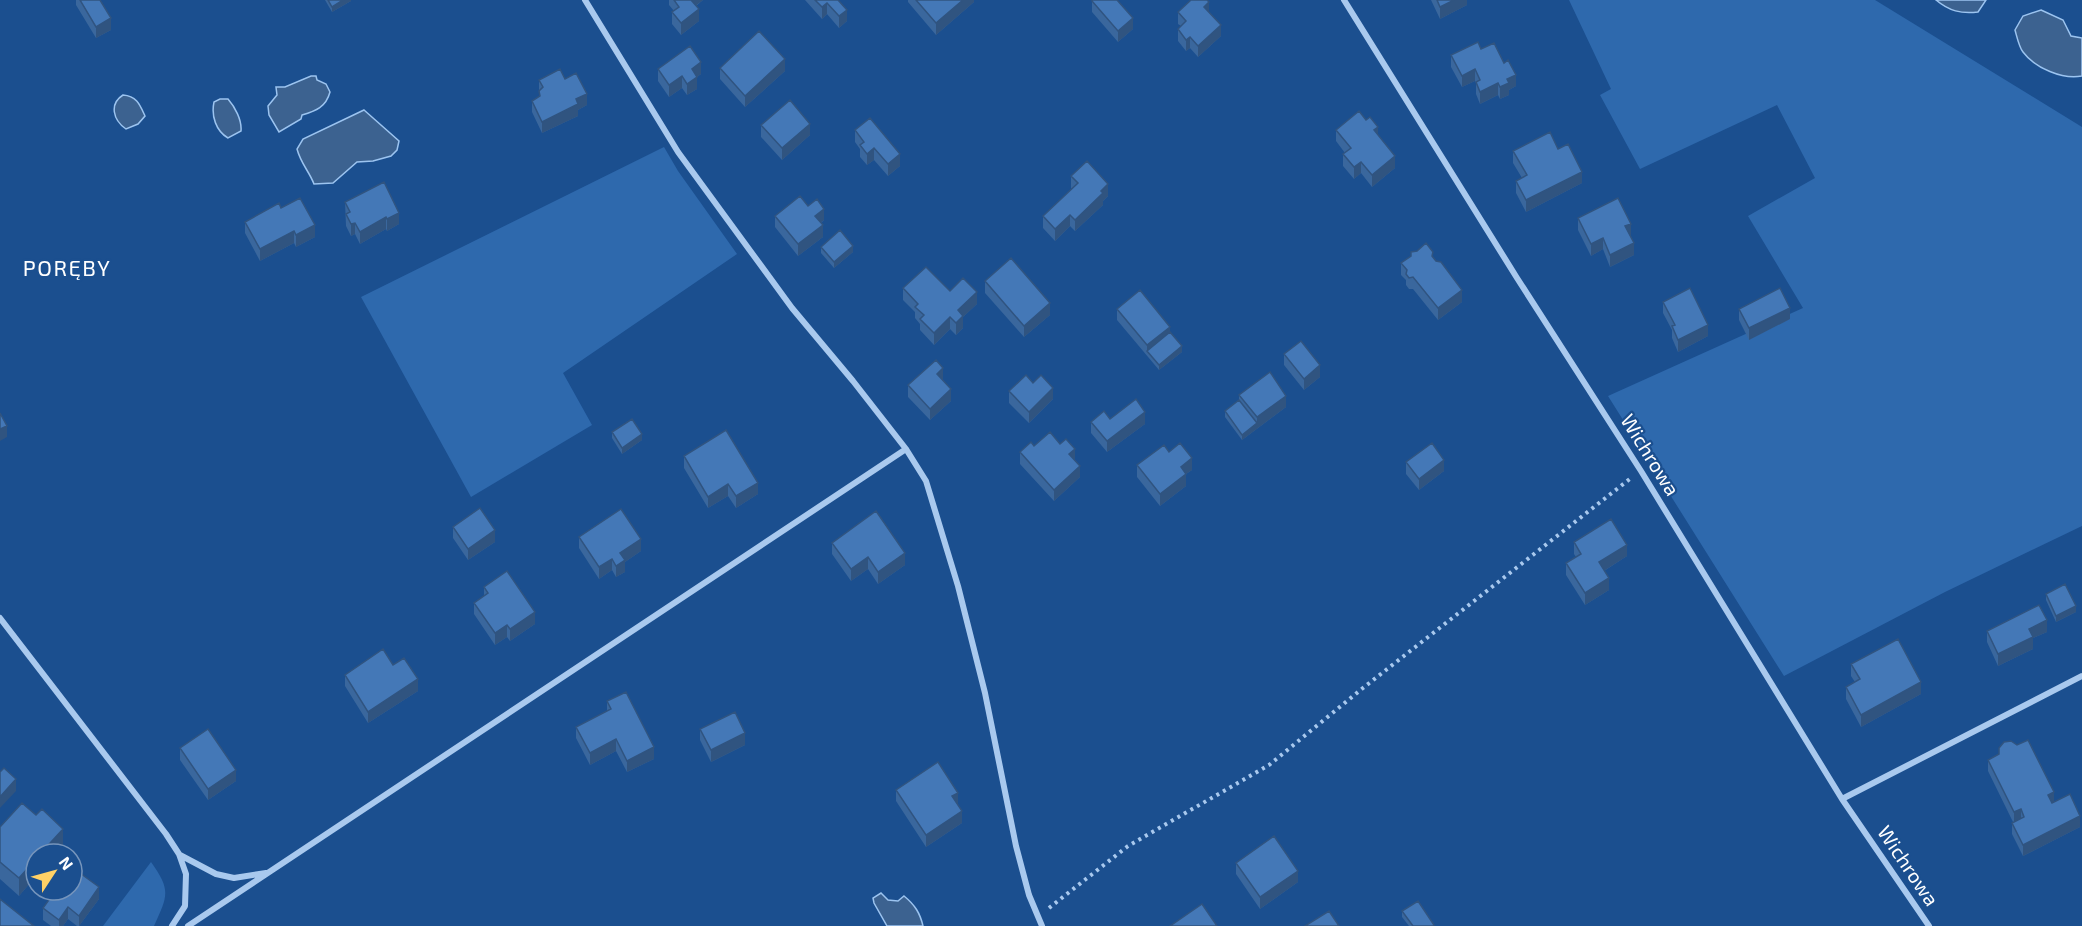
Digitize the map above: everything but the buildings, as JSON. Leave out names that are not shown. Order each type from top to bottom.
[{"type":"street","points":[[585,0],[678,152],[792,308],[906,449],[926,481],[958,586],[985,693],[1016,846],[1029,895],[1042,926]]},
{"type":"street","name":"Wichrowa","points":[[1344,0],[1517,278],[1641,471],[1842,799],[1929,926]]},
{"type":"street","points":[[188,926],[906,449]]},
{"type":"street","points":[[0,618],[78,717],[166,834],[179,855],[186,874],[185,906],[172,926]]},
{"type":"street","points":[[1842,799],[2082,676]]},
{"type":"street","points":[[179,855],[216,874],[234,878],[268,872]]},
{"type":"path","points":[[1038,916],[1128,846],[1269,765],[1372,681],[1641,471]]},
{"type":"shaded area","points":[[1569,0],[1875,0],[2082,127],[2082,526],[1945,592],[1784,676],[1608,396],[1803,308],[1748,216],[1815,178],[1777,105],[1640,169],[1600,95],[1611,89]]},
{"type":"shaded area","points":[[1936,0],[1986,0],[1978,12],[1966,13],[1946,7]]},
{"type":"shaded area","points":[[2041,10],[2063,20],[2071,36],[2082,38],[2082,76],[2066,76],[2050,72],[2028,58],[2022,50],[2015,30],[2023,16]]},
{"type":"shaded area","points":[[316,76],[317,80],[326,84],[330,92],[326,101],[320,108],[302,115],[301,119],[279,132],[269,115],[268,106],[277,95],[276,87],[285,87]]},
{"type":"shaded area","points":[[123,95],[135,99],[145,116],[138,124],[126,129],[118,121],[114,112],[116,103]]},
{"type":"shaded area","points":[[228,99],[240,122],[241,131],[228,138],[220,131],[214,118],[214,102]]},
{"type":"shaded area","points":[[364,110],[399,141],[397,150],[391,156],[357,162],[333,183],[314,184],[297,149],[303,139]]},
{"type":"shaded area","points":[[664,147],[678,171],[737,254],[563,373],[592,425],[471,497],[361,297]]},
{"type":"shaded area","points":[[151,862],[162,879],[165,893],[154,926],[103,926]]},
{"type":"shaded area","points":[[881,893],[888,900],[898,901],[904,896],[916,910],[923,926],[887,926],[873,898]]},
{"type":"district","name":"PORĘBY","points":[[67,268]]}]
